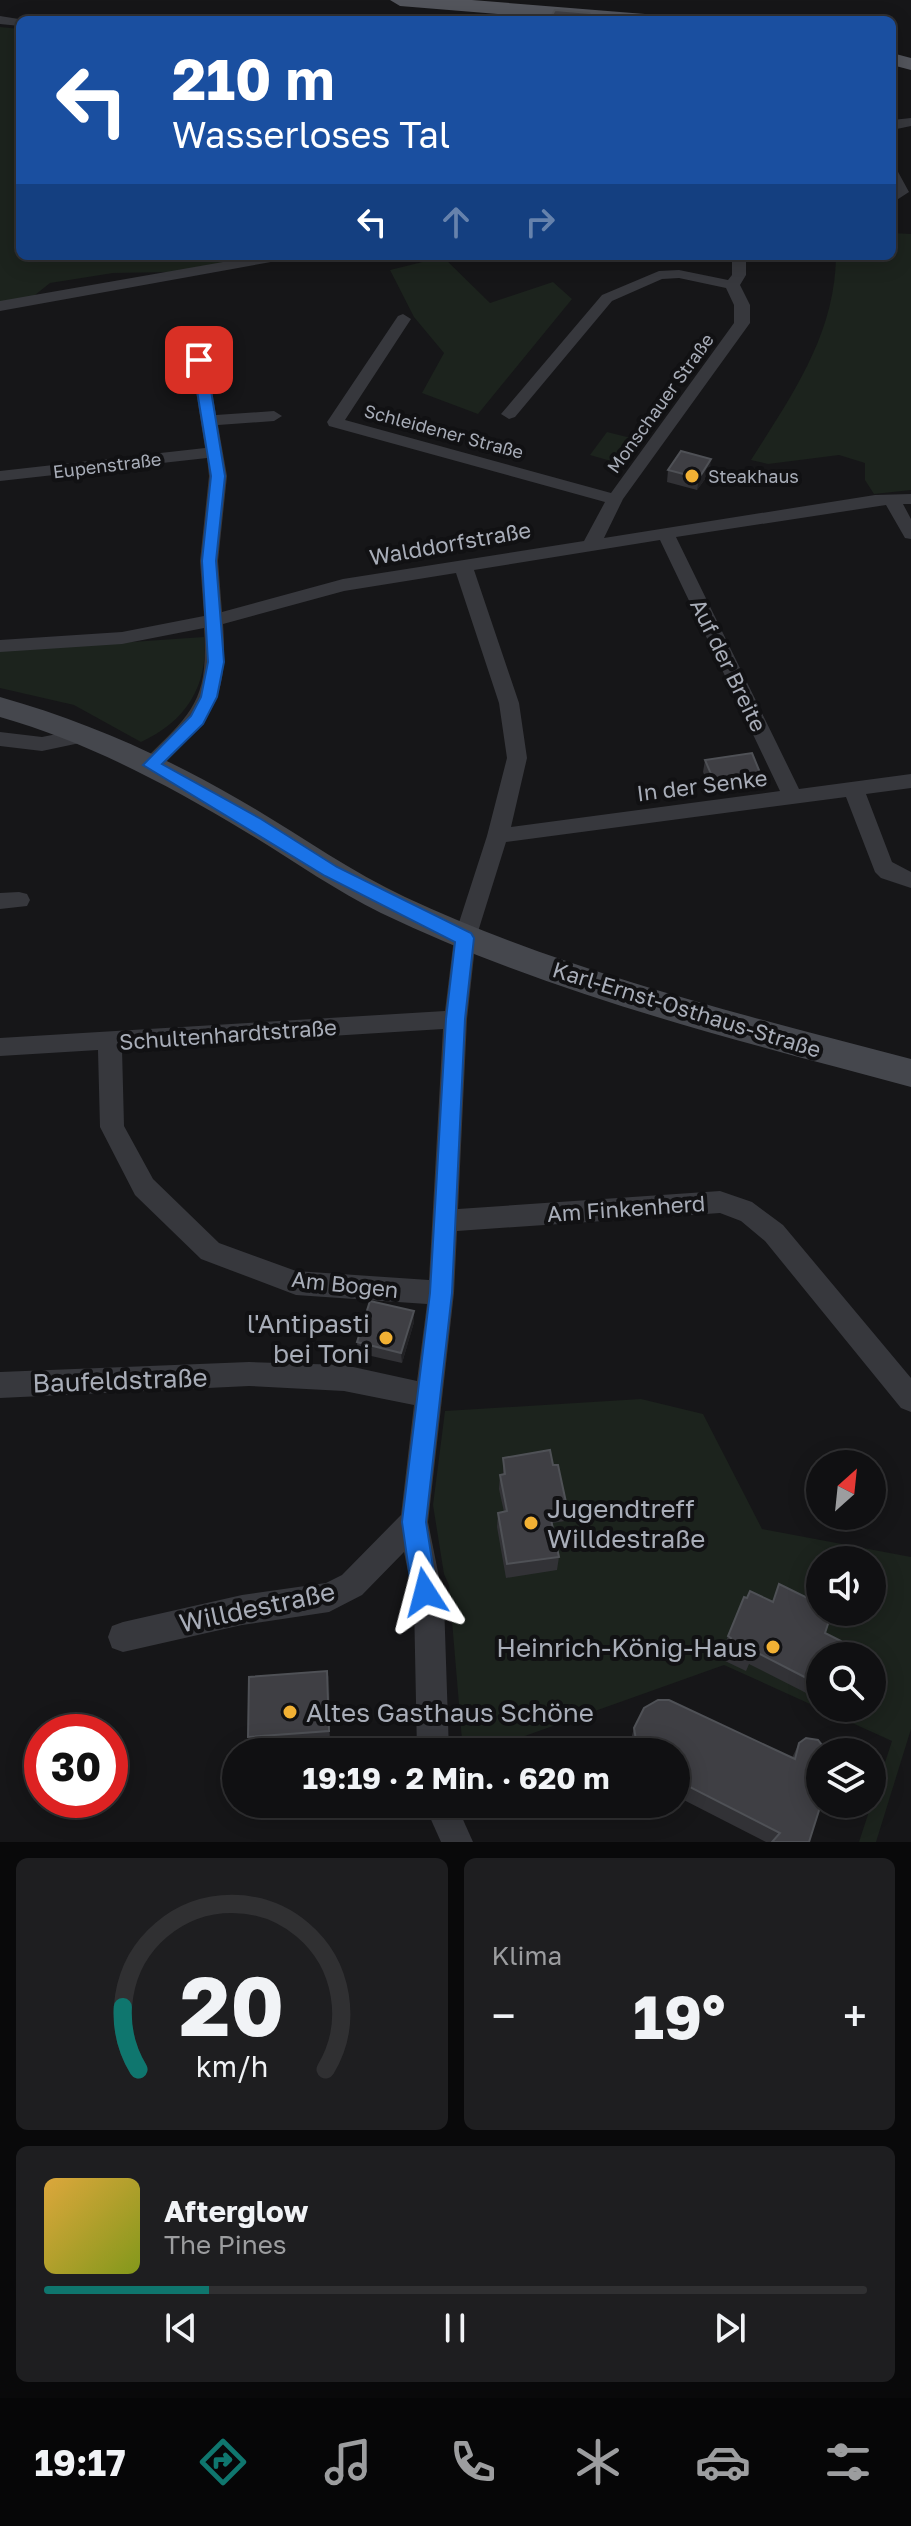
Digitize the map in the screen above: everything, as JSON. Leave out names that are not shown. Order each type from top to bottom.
[{"type":"main road","points":[[400,0],[596,16]]},
{"type":"main road","name":"Karl-Ernst-Osthaus-Straße","points":[[0,707],[87,735],[151,765],[255,823],[331,871],[465,938],[641,998],[911,1073]]},
{"type":"street","points":[[896,181],[902,192],[896,196]]},
{"type":"street","points":[[0,306],[259,260]]},
{"type":"street","name":"Monschauer Straße","points":[[592,543],[615,499],[742,323],[742,305],[732,285],[739,275],[739,260]]},
{"type":"street","points":[[509,414],[607,298],[659,275],[679,274],[732,285]]},
{"type":"street","name":"Schleidener Straße","points":[[403,319],[335,422],[615,499]]},
{"type":"street","points":[[151,765],[197,720],[209,697],[216,662],[209,561],[218,476],[199,360],[194,349],[182,346]]},
{"type":"street","points":[[209,421],[274,416]]},
{"type":"street","name":"Eupenstraße","points":[[0,476],[215,452]]},
{"type":"street","name":"Walddorfstraße","points":[[0,646],[122,638],[215,620],[343,585],[875,500],[911,499]]},
{"type":"street","points":[[892,501],[911,534]]},
{"type":"street","name":"Auf der Breite","points":[[665,532],[793,797]]},
{"type":"street","points":[[433,1738],[429,1602],[414,1522],[441,1293],[455,1019],[465,938],[498,836],[517,758],[509,703],[463,565]]},
{"type":"street","points":[[0,739],[42,744],[87,735]]},
{"type":"street","name":"In der Senke","points":[[498,836],[911,781]]},
{"type":"street","points":[[853,788],[883,866],[889,872],[911,880]]},
{"type":"street","name":"Schultenhardtstraße","points":[[0,1047],[455,1019]]},
{"type":"street","name":"Am Bogen","points":[[110,1042],[112,1127],[144,1187],[210,1251],[296,1283],[441,1293]]},
{"type":"street","name":"Am Finkenherd","points":[[445,1221],[720,1202],[737,1205],[753,1214],[774,1233],[911,1399]]},
{"type":"street","name":"Baufeldstraße","points":[[0,1385],[249,1374],[344,1378],[430,1396]]},
{"type":"street","name":"Willdestraße","points":[[123,1637],[242,1610],[329,1597],[352,1585],[414,1522]]},
{"type":"street","points":[[446,1818],[457,1842]]},
{"type":"shaded area","points":[[0,27],[16,29],[16,260],[252,260],[173,272],[113,273],[50,283],[30,299],[0,304]]},
{"type":"shaded area","points":[[896,233],[911,234],[911,490],[874,494],[865,480],[865,463],[839,455],[768,464],[751,460],[808,363],[828,312],[836,260],[896,260]]},
{"type":"shaded area","points":[[431,260],[446,260],[490,303],[553,282],[572,299],[478,414],[422,393],[444,353],[414,317],[390,270]]},
{"type":"shaded area","points":[[607,432],[635,439],[618,463],[590,455]]},
{"type":"shaded area","points":[[204,637],[202,671],[191,700],[170,724],[141,742],[74,705],[0,688],[0,651]]},
{"type":"shaded area","points":[[641,1399],[703,1414],[762,1529],[852,1546],[806,1546],[806,1626],[886,1626],[886,1552],[911,1557],[911,1729],[886,1810],[886,1759],[892,1741],[850,1722],[886,1722],[886,1642],[806,1642],[806,1702],[724,1665],[519,1738],[462,1738],[449,1585],[444,1574],[433,1505],[445,1411]]},
{"type":"shaded area","points":[[867,1818],[883,1818],[876,1842],[859,1842]]},
{"type":"building","points":[[555,10],[589,13],[591,16],[551,16]]},
{"type":"building","points":[[681,451],[711,459],[699,478],[668,470]]},
{"type":"building","points":[[752,753],[761,775],[714,781],[705,760]]},
{"type":"building","name":"l'Antipasti bei Toni","points":[[370,1301],[414,1311],[401,1353],[357,1342]]},
{"type":"building","name":"Jugendtreff Willdestraße","points":[[550,1450],[553,1465],[558,1465],[567,1507],[549,1510],[559,1557],[507,1564],[498,1513],[507,1511],[500,1475],[505,1474],[503,1458]]},
{"type":"building","name":"Heinrich-König-Haus","points":[[779,1584],[806,1597],[806,1626],[827,1626],[825,1633],[841,1641],[806,1642],[806,1678],[754,1651],[751,1659],[727,1647],[731,1638],[728,1636],[744,1597],[747,1598],[750,1591],[773,1602]]},
{"type":"building","name":"Altes Gasthaus Schöne","points":[[327,1671],[329,1731],[248,1737],[249,1677]]},
{"type":"building","points":[[658,1700],[669,1700],[795,1759],[799,1743],[806,1738],[806,1818],[817,1818],[809,1842],[772,1842],[780,1833],[690,1787],[690,1738],[636,1738],[634,1728],[644,1708]]},
{"type":"place","name":"Steakhaus","points":[[692,476]]},
{"type":"place","name":"l'Antipasti bei Toni","points":[[386,1338]]},
{"type":"place","name":"Jugendtreff Willdestraße","points":[[531,1523]]},
{"type":"place","name":"Heinrich-König-Haus","points":[[773,1647]]},
{"type":"place","name":"Altes Gasthaus Schöne","points":[[290,1712]]},
{"type":"route","points":[[199,360],[218,476],[209,561],[216,662],[209,697],[197,720],[151,765],[389,903],[465,938],[455,1019],[441,1293],[414,1522],[425,1592]]}]
